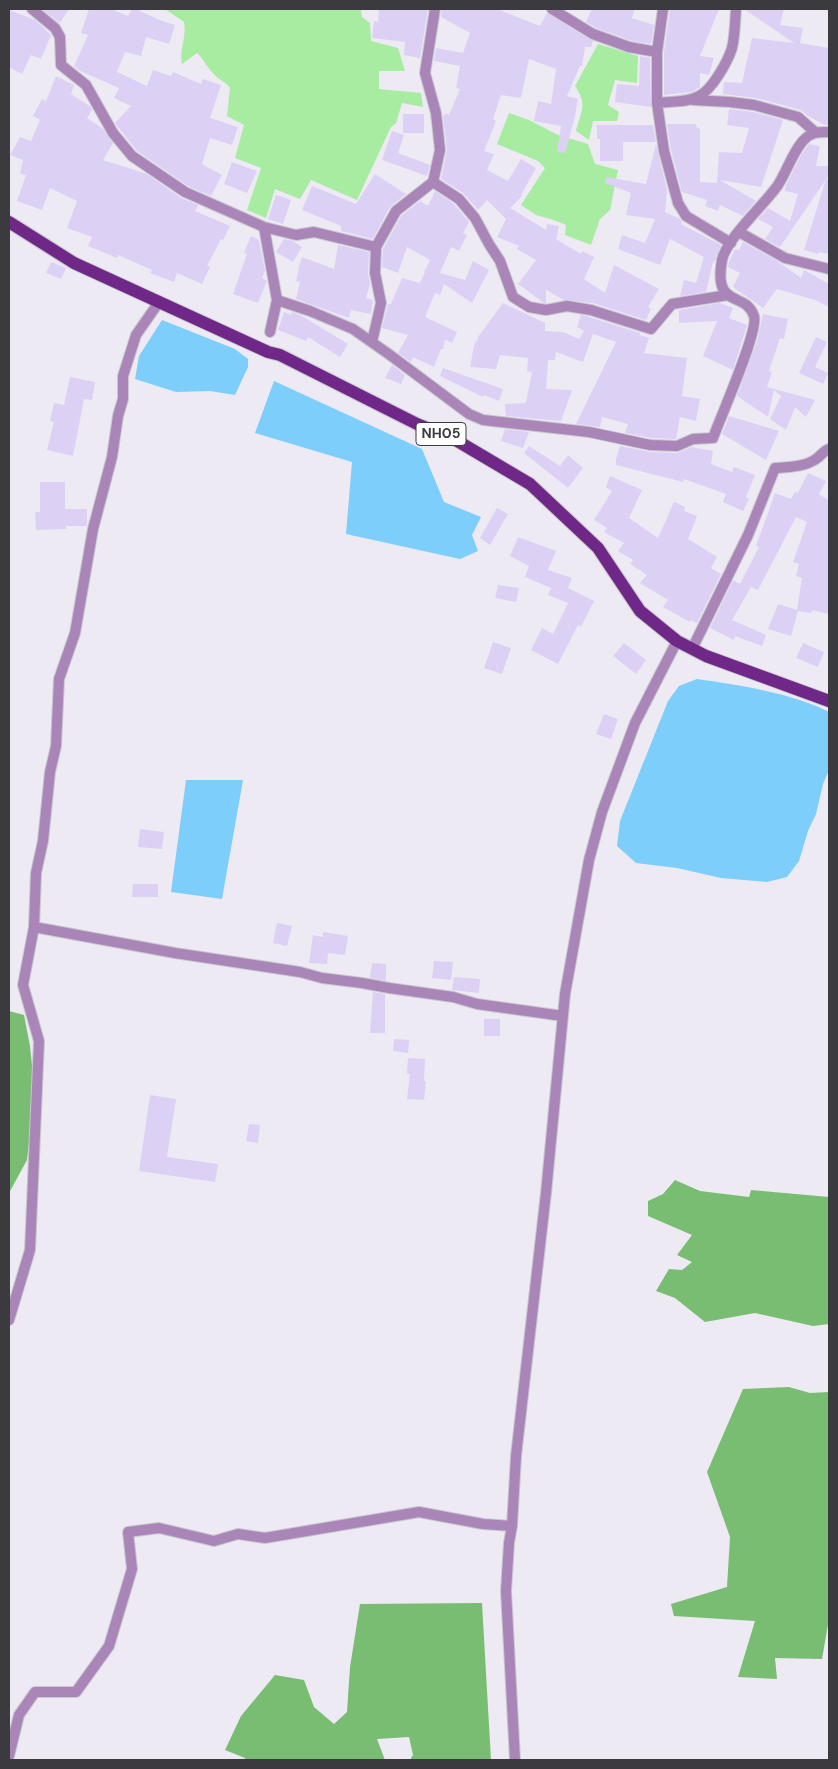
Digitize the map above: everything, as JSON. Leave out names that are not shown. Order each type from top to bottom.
[{"type":"main road","name":"NH05","points":[[9,222],[74,263],[268,352],[280,355],[417,424],[454,439],[530,484],[598,548],[640,611],[676,641],[706,656],[829,701]]},
{"type":"street","points":[[32,9],[55,28],[60,37],[61,65],[86,85],[113,133],[132,156],[184,192],[264,227],[296,235],[314,232],[376,246]]},
{"type":"street","points":[[372,342],[382,303],[375,273],[376,246],[396,211],[433,182],[440,150],[436,113],[425,73],[435,9]]},
{"type":"street","points":[[552,9],[593,34],[629,47],[657,52]]},
{"type":"street","points":[[663,9],[657,52],[657,103],[664,151],[678,203],[686,216],[731,243]]},
{"type":"street","points":[[688,100],[701,96],[711,86],[723,68],[732,48],[736,9]]},
{"type":"street","points":[[657,103],[688,100],[754,105],[798,117],[815,132]]},
{"type":"street","points":[[277,300],[353,329],[469,414],[483,420],[589,432],[650,445],[677,446],[693,439],[713,438],[750,341],[755,318],[749,308],[725,293],[720,280],[722,258],[739,232],[777,186],[802,142],[815,132],[829,132]]},
{"type":"street","points":[[433,182],[459,198],[475,218],[488,244],[500,261],[512,296],[529,307],[546,310],[567,306],[591,310],[651,329],[672,304],[728,295]]},
{"type":"street","points":[[264,227],[277,300],[270,332]]},
{"type":"street","points":[[739,232],[786,258],[829,269]]},
{"type":"street","points":[[9,1320],[30,1250],[39,1041],[23,985],[34,927],[36,873],[43,841],[50,772],[56,746],[59,679],[75,632],[93,529],[112,457],[118,416],[123,399],[123,376],[136,335],[159,302]]},
{"type":"street","points":[[692,649],[748,535],[775,468],[803,464],[816,459],[825,450],[829,449]]},
{"type":"street","points":[[515,1760],[506,1591],[509,1543],[512,1526],[516,1456],[571,953],[589,860],[602,812],[635,723],[676,641]]},
{"type":"street","points":[[34,927],[175,953],[300,972],[322,978],[453,997],[477,1004],[563,1016]]},
{"type":"street","points":[[9,1756],[19,1715],[35,1692],[76,1692],[110,1646],[132,1569],[128,1532],[159,1528],[214,1541],[238,1534],[265,1538],[419,1512],[483,1524],[512,1526]]},
{"type":"green space","points":[[165,9],[361,9],[362,17],[370,23],[371,41],[398,48],[405,71],[379,71],[379,89],[421,93],[423,107],[402,103],[396,123],[391,127],[357,200],[311,180],[300,199],[275,189],[266,218],[247,210],[261,168],[235,158],[244,125],[227,116],[230,88],[214,74],[197,53],[182,64],[181,53],[185,33],[184,22]]},
{"type":"green space","points":[[598,44],[638,56],[637,83],[615,80],[608,105],[619,112],[617,121],[593,121],[589,140],[576,131],[582,103],[575,86]]},
{"type":"green space","points":[[509,113],[529,120],[558,135],[588,144],[595,164],[618,170],[610,210],[600,219],[591,245],[565,235],[566,225],[536,215],[521,205],[545,168],[538,161],[497,144]]},
{"type":"green space","points":[[9,1011],[24,1015],[30,1046],[35,1094],[27,1160],[9,1193]]},
{"type":"green space","points":[[675,1180],[700,1191],[749,1197],[751,1190],[829,1197],[829,1324],[813,1326],[755,1313],[705,1322],[675,1298],[656,1291],[669,1269],[682,1270],[692,1262],[677,1255],[692,1235],[648,1216],[648,1201],[663,1194]]},
{"type":"green space","points":[[789,1387],[810,1393],[829,1392],[829,1619],[822,1659],[775,1658],[777,1679],[738,1677],[755,1621],[674,1616],[671,1604],[727,1587],[730,1537],[707,1472],[743,1389]]},
{"type":"green space","points":[[482,1603],[491,1760],[410,1760],[413,1755],[409,1737],[377,1739],[385,1760],[245,1760],[245,1758],[225,1750],[241,1716],[275,1675],[304,1680],[314,1707],[334,1724],[347,1712],[350,1667],[360,1604]]},
{"type":"water","points":[[162,320],[235,349],[248,359],[248,367],[235,395],[210,391],[176,392],[135,379],[139,356]]},
{"type":"water","points":[[274,381],[422,449],[444,502],[481,517],[472,535],[478,551],[460,559],[346,534],[352,462],[255,433]]},
{"type":"water","points":[[697,679],[782,695],[829,712],[829,770],[799,861],[787,877],[767,882],[721,878],[677,868],[636,863],[617,846],[620,821],[668,701],[679,686]]},
{"type":"water","points":[[186,780],[243,780],[222,899],[171,892]]},
{"type":"building","points":[[42,9],[69,9],[60,23]]},
{"type":"building","points":[[89,9],[111,9],[128,16],[132,9],[136,9],[175,25],[169,44],[146,37],[141,56],[125,52],[117,72],[147,86],[153,70],[171,76],[173,72],[201,84],[203,79],[221,85],[210,118],[238,127],[232,145],[210,138],[202,164],[222,175],[211,196],[188,186],[137,151],[115,123],[131,106],[114,98],[119,88],[80,71],[74,66],[88,35],[81,33]]},
{"type":"building","points":[[379,9],[428,9],[420,58],[404,55],[405,42],[372,38],[374,21],[378,22]]},
{"type":"building","points":[[442,9],[497,9],[540,26],[547,13],[593,41],[591,47],[585,47],[582,66],[580,66],[567,96],[578,99],[565,153],[557,152],[561,126],[534,121],[538,101],[551,104],[556,69],[529,59],[521,98],[501,95],[493,119],[496,121],[484,151],[494,154],[487,170],[508,181],[521,159],[536,168],[522,196],[510,208],[546,230],[547,224],[559,226],[556,239],[581,254],[582,251],[594,257],[584,279],[605,293],[614,265],[659,289],[648,307],[651,309],[646,320],[593,303],[564,300],[546,290],[546,303],[544,303],[518,284],[536,260],[517,249],[519,246],[497,237],[506,219],[487,200],[478,210],[463,193],[441,179],[447,150],[443,117],[446,113],[449,115],[460,89],[456,88],[460,66],[434,61],[436,48],[463,53],[470,33],[441,17]]},
{"type":"building","points":[[592,9],[635,9],[632,18],[654,25],[651,44],[632,41],[596,28],[586,22]]},
{"type":"building","points":[[670,9],[719,9],[700,56],[714,58],[709,75],[700,73],[700,87],[692,92],[664,95],[664,52]]},
{"type":"building","points":[[744,9],[784,9],[780,25],[803,28],[800,43],[829,48],[829,125],[825,125],[808,116],[801,110],[756,98],[723,94],[724,82],[742,83],[752,38],[794,43]]},
{"type":"building","points":[[9,10],[35,20],[51,35],[41,59],[31,55],[22,74],[9,67]]},
{"type":"building","points":[[640,56],[650,58],[651,107],[615,102],[617,84],[639,86]]},
{"type":"building","points":[[56,76],[74,85],[71,94],[91,107],[92,110],[87,118],[102,128],[113,143],[103,160],[147,174],[181,198],[198,205],[195,211],[230,226],[207,266],[210,267],[202,284],[177,273],[174,282],[150,273],[152,270],[118,255],[117,258],[88,246],[92,237],[67,228],[77,201],[50,188],[42,210],[17,201],[26,175],[20,174],[23,160],[10,155],[20,137],[31,141],[40,120],[33,116],[42,99],[46,101]]},
{"type":"building","points":[[729,109],[753,112],[783,120],[761,187],[720,180],[756,201],[743,216],[720,205],[718,211],[705,206],[707,200],[682,192],[671,150],[667,124],[696,124],[697,128],[700,129],[700,182],[717,183],[719,152],[742,153],[749,128],[727,125]]},
{"type":"building","points":[[403,114],[424,114],[424,133],[403,133]]},
{"type":"building","points":[[597,125],[653,125],[656,142],[623,142],[623,161],[600,161],[600,139],[597,139]]},
{"type":"building","points":[[392,131],[404,135],[398,153],[430,165],[427,176],[382,160]]},
{"type":"building","points":[[656,144],[667,190],[665,212],[680,219],[681,224],[721,245],[713,262],[706,292],[680,296],[684,280],[696,283],[704,257],[670,239],[660,265],[618,249],[622,235],[645,243],[655,219],[626,215],[631,193],[605,183],[606,177],[646,184]]},
{"type":"building","points":[[809,144],[820,146],[816,166],[829,166],[829,175],[780,247],[765,239],[773,227],[758,219],[768,208],[790,221],[798,194],[785,191],[786,185],[801,155]]},
{"type":"building","points":[[232,162],[257,171],[247,193],[224,184]]},
{"type":"building","points":[[375,174],[406,194],[390,207],[373,239],[341,231],[341,226],[302,210],[312,186],[356,204]]},
{"type":"building","points":[[826,179],[829,180],[829,254],[818,252],[818,254],[804,250]]},
{"type":"building","points":[[435,191],[454,204],[469,222],[463,233],[467,235],[459,251],[451,247],[440,273],[465,280],[473,261],[489,270],[472,303],[444,284],[440,295],[435,293],[425,317],[457,332],[452,343],[445,340],[443,349],[441,349],[434,367],[413,357],[411,362],[398,353],[408,335],[382,328],[388,304],[391,304],[402,278],[420,283],[430,260],[407,247],[398,273],[382,267],[383,249],[401,216],[420,201],[428,206]]},
{"type":"building","points":[[276,195],[291,200],[283,224],[268,219]]},
{"type":"building","points":[[251,236],[259,240],[265,271],[262,278],[267,281],[258,303],[233,294],[247,254],[244,253]]},
{"type":"building","points":[[284,239],[293,241],[302,247],[293,262],[276,252]]},
{"type":"building","points":[[743,242],[777,261],[801,278],[804,270],[829,284],[829,307],[815,300],[777,289],[763,308],[733,287],[740,273],[728,267],[729,262],[735,249],[739,250]]},
{"type":"building","points":[[338,245],[369,252],[368,273],[370,284],[366,298],[373,300],[371,314],[351,310],[349,318],[296,299],[300,282],[296,281],[302,257],[334,269]]},
{"type":"building","points":[[51,262],[66,268],[61,279],[46,273]]},
{"type":"building","points":[[503,303],[545,323],[545,331],[563,332],[579,339],[584,331],[577,327],[581,315],[640,333],[640,335],[649,338],[644,353],[687,358],[682,396],[700,399],[696,421],[680,417],[676,439],[651,438],[625,433],[628,424],[602,417],[600,427],[576,424],[616,342],[593,334],[583,362],[556,352],[555,360],[548,360],[546,389],[572,390],[561,421],[506,416],[505,404],[526,403],[532,372],[527,371],[528,358],[500,355],[496,369],[470,367],[475,341],[477,342],[478,337]]},
{"type":"building","points":[[720,303],[733,308],[729,318],[747,325],[733,370],[703,356],[717,321],[679,323],[679,310]]},
{"type":"building","points":[[284,312],[291,315],[292,312],[302,316],[348,344],[340,357],[308,337],[306,341],[278,330]]},
{"type":"building","points":[[763,314],[788,319],[784,339],[780,338],[769,371],[772,372],[767,387],[815,400],[806,417],[795,407],[786,430],[770,419],[781,396],[774,390],[768,417],[737,396],[757,341]]},
{"type":"building","points":[[816,337],[827,342],[815,367],[828,373],[823,384],[799,373]]},
{"type":"building","points":[[392,365],[405,375],[401,384],[385,378]]},
{"type":"building","points":[[443,368],[503,389],[499,401],[484,395],[483,397],[440,376]]},
{"type":"building","points":[[70,377],[95,382],[92,400],[84,399],[73,456],[47,450],[54,422],[50,421],[54,403],[64,405]]},
{"type":"building","points":[[729,416],[779,431],[766,460],[722,434]]},
{"type":"building","points":[[505,429],[529,432],[523,448],[501,441]]},
{"type":"building","points":[[529,446],[560,466],[568,455],[583,468],[568,488],[524,453]]},
{"type":"building","points":[[620,446],[650,452],[677,453],[692,447],[713,451],[711,464],[732,472],[734,467],[755,475],[746,497],[749,499],[743,511],[723,502],[726,494],[684,479],[683,482],[616,465]]},
{"type":"building","points":[[808,473],[826,481],[819,494],[829,501],[829,614],[812,610],[811,613],[798,611],[791,636],[768,629],[778,604],[797,610],[802,578],[796,576],[799,564],[793,562],[807,522],[796,517],[758,590],[751,587],[732,620],[766,635],[762,646],[735,636],[734,640],[710,628],[733,580],[740,584],[759,547],[756,546],[775,493],[791,499],[795,492],[798,493]]},
{"type":"building","points":[[610,476],[642,490],[629,518],[658,538],[674,502],[685,507],[684,511],[697,516],[688,539],[717,557],[711,568],[721,574],[697,623],[691,620],[690,622],[663,607],[668,600],[640,583],[647,575],[630,564],[633,560],[618,551],[624,543],[604,532],[607,528],[594,520],[612,491],[606,487]]},
{"type":"building","points":[[40,482],[65,482],[65,509],[87,509],[87,526],[66,526],[66,529],[36,530],[35,512],[40,512]]},
{"type":"building","points":[[497,508],[508,514],[490,545],[480,538]]},
{"type":"building","points":[[518,537],[556,551],[548,570],[572,578],[568,588],[594,601],[581,627],[578,625],[558,664],[531,650],[542,628],[553,634],[568,603],[548,595],[551,588],[525,577],[529,566],[510,556]]},
{"type":"building","points":[[498,585],[519,588],[516,602],[495,598]]},
{"type":"building","points":[[493,642],[511,648],[502,674],[484,668]]},
{"type":"building","points":[[624,643],[646,660],[636,674],[613,656]]},
{"type":"building","points":[[803,643],[824,652],[818,667],[796,658]]},
{"type":"building","points":[[604,714],[618,719],[611,739],[596,734]]},
{"type":"building","points":[[140,829],[164,832],[162,849],[138,847]]},
{"type":"building","points":[[133,884],[158,884],[158,897],[132,897]]},
{"type":"building","points":[[277,923],[292,926],[287,946],[273,943]]},
{"type":"building","points":[[323,932],[348,936],[345,955],[328,953],[327,964],[309,963],[313,935],[323,937]]},
{"type":"building","points":[[434,961],[453,962],[451,980],[432,978]]},
{"type":"building","points":[[372,963],[386,964],[386,981],[370,978]]},
{"type":"building","points":[[454,977],[480,979],[479,993],[452,990]]},
{"type":"building","points":[[373,992],[385,994],[385,1033],[370,1033]]},
{"type":"building","points":[[484,1019],[500,1019],[500,1036],[484,1036]]},
{"type":"building","points":[[394,1039],[409,1040],[408,1053],[393,1051]]},
{"type":"building","points":[[408,1058],[425,1059],[424,1081],[426,1082],[424,1100],[407,1099],[410,1074],[407,1074]]},
{"type":"building","points":[[150,1095],[176,1099],[167,1157],[218,1164],[215,1182],[139,1171]]},
{"type":"building","points":[[249,1124],[260,1125],[258,1143],[246,1141]]}]
